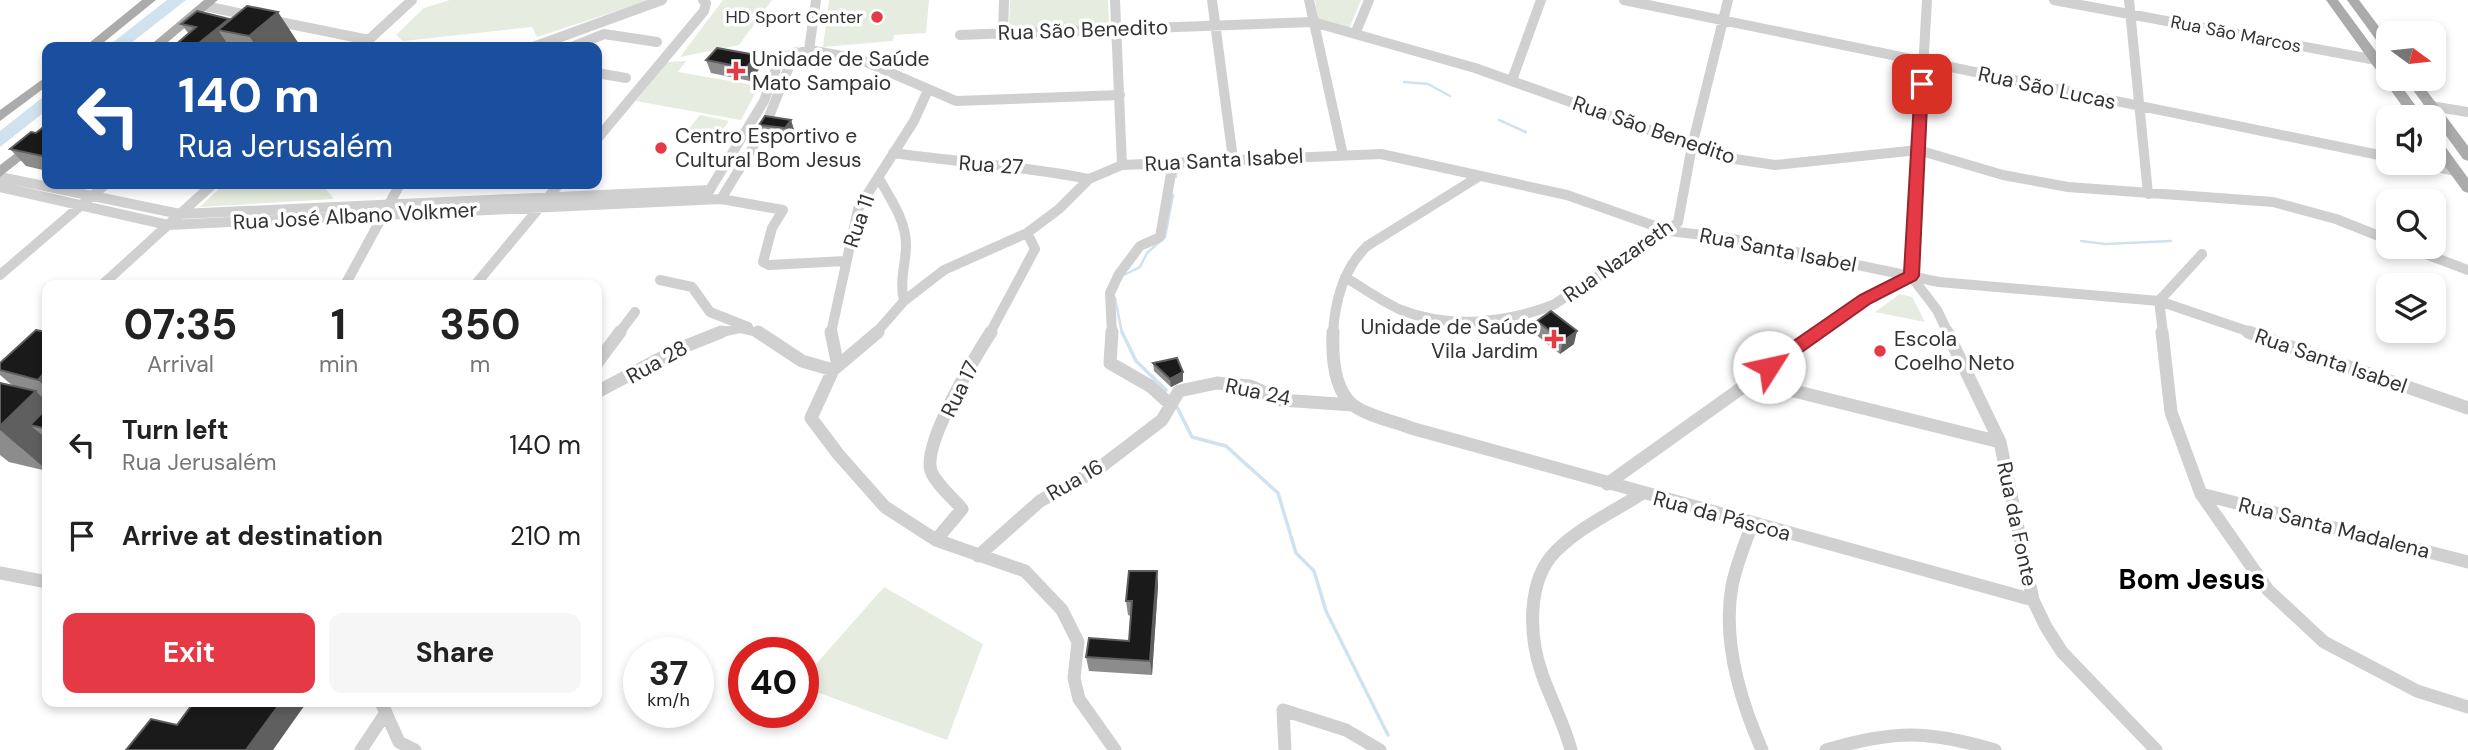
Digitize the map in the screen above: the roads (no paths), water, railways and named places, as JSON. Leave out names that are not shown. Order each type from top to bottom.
[{"type":"main road","points":[[96,42],[150,0]]},
{"type":"main road","points":[[2332,0],[2376,60]]},
{"type":"main road","points":[[2353,0],[2376,31]]},
{"type":"main road","points":[[160,42],[208,3]]},
{"type":"main road","points":[[0,117],[42,84]]},
{"type":"main road","points":[[2446,126],[2468,156]]},
{"type":"main road","points":[[0,172],[42,137]]},
{"type":"main road","points":[[2446,157],[2468,188]]},
{"type":"street","points":[[367,42],[412,0]]},
{"type":"street","points":[[547,42],[662,0]]},
{"type":"street","points":[[602,133],[704,11],[706,3],[703,0]]},
{"type":"street","points":[[809,50],[816,0]]},
{"type":"street","points":[[1003,33],[1004,0]]},
{"type":"street","points":[[1115,0],[1122,165]]},
{"type":"street","points":[[1212,0],[1233,159]]},
{"type":"street","points":[[1309,0],[1343,155]]},
{"type":"street","points":[[1355,34],[1369,0]]},
{"type":"street","points":[[1512,80],[1541,0]]},
{"type":"street","name":"Rua São Lucas","points":[[1624,0],[2376,154]]},
{"type":"street","name":"Rua Nazareth","points":[[1345,277],[1409,313],[1450,320],[1502,320],[1542,311],[1569,298],[1669,231],[1678,222],[1692,146],[1728,0]]},
{"type":"street","points":[[1607,484],[1866,299],[1911,276],[1927,0]]},
{"type":"street","name":"Rua São Marcos","points":[[2054,0],[2376,60]]},
{"type":"street","points":[[2129,0],[2148,194]]},
{"type":"street","points":[[208,3],[358,42]]},
{"type":"street","name":"Rua São Benedito","points":[[960,35],[1313,22],[1512,80],[1728,158],[1775,165],[1918,150],[2003,175],[2068,187],[2273,202],[2336,219],[2376,235]]},
{"type":"street","points":[[282,31],[290,24]]},
{"type":"street","points":[[584,42],[604,34],[657,42]]},
{"type":"street","points":[[845,261],[769,265],[763,262],[772,228],[783,209],[707,195],[764,101],[780,58],[809,50],[859,59],[956,101],[1119,95]]},
{"type":"street","points":[[721,199],[764,129],[795,52]]},
{"type":"street","points":[[602,74],[626,78]]},
{"type":"street","name":"Rua 11","points":[[836,368],[831,332],[858,209],[867,190],[923,108],[929,90]]},
{"type":"street","points":[[2446,108],[2468,112]]},
{"type":"street","name":"Rua 27","points":[[892,153],[987,166],[1041,169],[1089,179]]},
{"type":"street","name":"Rua Santa Isabel","points":[[1089,179],[1122,165],[1381,153],[1567,195],[1669,231],[1728,238],[1939,282],[2159,302],[2468,408]]},
{"type":"street","points":[[1170,404],[1150,386],[1110,363],[1113,323],[1110,293],[1119,274],[1140,246],[1160,237],[1173,162]]},
{"type":"street","points":[[2446,169],[2456,171]]},
{"type":"street","name":"Rua José Albano Volkmer","points":[[0,177],[42,186]]},
{"type":"street","points":[[878,177],[897,214],[906,240],[900,289],[904,301]]},
{"type":"street","points":[[1353,405],[1337,380],[1332,350],[1338,295],[1353,259],[1367,246],[1478,177]]},
{"type":"street","points":[[1089,179],[1059,209],[1027,233],[944,270],[904,301],[878,332],[836,368],[811,418],[838,454],[885,507],[936,540],[1025,571],[1062,610],[1078,642],[1074,678],[1079,699],[1115,750]]},
{"type":"street","name":"Rua José Albano Volkmer","points":[[0,187],[168,225],[389,203],[707,195]]},
{"type":"street","name":"Rua José Albano Volkmer","points":[[55,189],[180,214],[383,215],[707,195]]},
{"type":"street","points":[[0,275],[100,189]]},
{"type":"street","points":[[108,280],[208,189]]},
{"type":"street","points":[[348,280],[397,189]]},
{"type":"street","points":[[479,280],[555,189]]},
{"type":"street","name":"Rua 17","points":[[936,540],[962,509],[932,474],[929,461],[957,387],[1005,308],[1035,249],[1027,233]]},
{"type":"street","points":[[2203,254],[2159,302],[2171,412],[2201,494],[2268,590],[2324,642],[2417,691],[2468,707]]},
{"type":"street","points":[[2439,259],[2468,270]]},
{"type":"street","name":"Rua da Fonte","points":[[1911,276],[1937,310],[2000,442],[2033,600],[2062,652],[2156,750]]},
{"type":"street","points":[[660,280],[692,287],[710,312],[755,330],[804,363],[836,368]]},
{"type":"street","points":[[602,356],[635,312]]},
{"type":"street","name":"Rua 28","points":[[602,390],[682,345],[738,330],[755,330]]},
{"type":"street","points":[[1750,380],[2000,442]]},
{"type":"street","name":"Rua 24","points":[[1170,404],[1180,391],[1217,383],[1250,386],[1281,400],[1353,405],[1411,428]]},
{"type":"street","name":"Rua 16","points":[[978,556],[1040,501],[1098,469],[1163,420],[1170,404]]},
{"type":"street","name":"Rua da Páscoa","points":[[1411,428],[1641,494],[2033,600]]},
{"type":"street","points":[[1571,750],[1539,663],[1534,607],[1538,583],[1550,558],[1569,541],[1641,494]]},
{"type":"street","name":"Rua Santa Madalena","points":[[2201,494],[2468,562]]},
{"type":"street","points":[[1752,524],[1732,588],[1730,633],[1748,720],[1762,750]]},
{"type":"street","points":[[0,573],[42,581]]},
{"type":"street","points":[[361,750],[383,708]]},
{"type":"street","points":[[383,708],[399,742],[415,750]]},
{"type":"street","points":[[1285,750],[1283,710],[1339,725],[1366,738],[1380,750]]},
{"type":"street","points":[[1826,750],[1876,735],[1920,732],[1958,744],[1996,750]]},
{"type":"water","points":[[167,0],[186,0],[132,42],[113,42]]},
{"type":"water","points":[[42,98],[42,114],[0,147],[0,131]]},
{"type":"waterway","points":[[1404,82],[1428,84],[1450,96]]},
{"type":"waterway","points":[[1499,120],[1526,132]]},
{"type":"waterway","points":[[1176,177],[1176,173],[1182,170]]},
{"type":"waterway","points":[[1124,275],[1140,267],[1147,253],[1165,237],[1173,195]]},
{"type":"waterway","points":[[2081,241],[2105,244],[2171,241]]},
{"type":"waterway","points":[[1115,298],[1122,333]]},
{"type":"waterway","points":[[1122,332],[1136,361],[1166,390]]},
{"type":"waterway","points":[[1177,407],[1192,437],[1226,446],[1278,493],[1296,553],[1314,571],[1326,611],[1388,735]]},
{"type":"place","name":"HD Sport Center","points":[[877,17]]},
{"type":"place","name":"Unidade de Saúde Mato Sampaio","points":[[736,71]]},
{"type":"place","name":"Centro Esportivo e Cultural Bom Jesus","points":[[661,148]]},
{"type":"place","name":"Unidade de Saúde Vila Jardim","points":[[1554,339]]},
{"type":"place","name":"Escola Coelho Neto","points":[[1880,351]]},
{"type":"district","name":"Bom Jesus","points":[[2192,579]]}]
